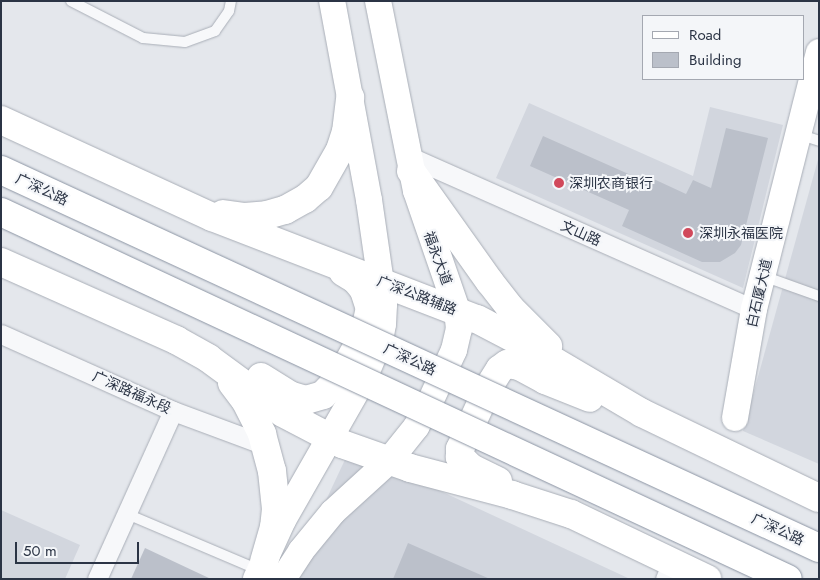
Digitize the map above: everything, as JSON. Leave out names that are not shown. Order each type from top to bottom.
[{"type":"main road","points":[[266,572],[283,520],[365,376],[380,341],[384,304],[382,282],[332,1]]},
{"type":"main road","name":"福永大道","points":[[266,572],[301,551],[333,512],[388,462],[416,427],[430,402],[457,340],[459,329],[457,310],[423,218],[410,164],[378,1]]},
{"type":"main road","name":"白石厦大道","points":[[735,418],[754,308],[762,276],[808,137],[819,52]]},
{"type":"main road","points":[[171,199],[198,208],[245,216],[267,215],[285,210],[305,199],[319,187],[340,150],[346,132],[350,97]]},
{"type":"main road","name":"广深公路辅路","points":[[4,121],[171,199],[305,254],[457,310],[500,330],[642,412],[819,498]]},
{"type":"main road","points":[[410,164],[510,308],[588,382]]},
{"type":"main road","name":"广深公路","points":[[1,170],[819,548]]},
{"type":"main road","points":[[1,212],[788,579]]},
{"type":"main road","points":[[158,332],[191,338],[210,345],[298,399],[306,400],[323,395],[340,377],[356,351],[364,334],[370,309],[368,298],[356,280],[305,254]]},
{"type":"main road","points":[[1,262],[158,332],[208,358],[283,413],[330,438],[388,462],[512,495],[571,514]]},
{"type":"main road","points":[[208,358],[245,400],[265,445],[272,472],[276,509],[266,572]]},
{"type":"main road","points":[[642,412],[573,392],[512,364],[500,368],[495,376],[463,440],[460,457],[478,473],[531,494],[571,514],[669,571],[707,579]]},
{"type":"street","name":"文山路","points":[[410,164],[754,308]]},
{"type":"street","name":"广深路福永段","points":[[1,334],[173,411],[265,445]]},
{"type":"street","points":[[97,579],[173,411]]},
{"type":"lane","points":[[71,1],[143,38],[185,42],[214,31],[230,11],[231,1]]},
{"type":"lane","points":[[762,276],[819,296]]},
{"type":"lane","points":[[127,514],[266,572]]},
{"type":"shaded area","name":"深圳永福医院","points":[[529,103],[693,176],[710,107],[783,125],[743,288],[496,178]]},
{"type":"shaded area","points":[[819,156],[819,464],[743,431]]},
{"type":"shaded area","points":[[350,449],[630,579],[289,579]]},
{"type":"shaded area","points":[[1,510],[80,545],[65,579],[1,579]]},
{"type":"building","points":[[726,128],[768,138],[741,245],[735,253],[720,262],[702,262],[622,226],[629,210],[530,166],[543,136],[642,180],[645,175],[686,194],[693,180],[711,188]]},
{"type":"building","points":[[408,543],[490,579],[393,579]]},
{"type":"building","points":[[145,548],[211,579],[131,579]]},
{"type":"place","name":"深圳农商银行","points":[[559,183]]},
{"type":"place","name":"深圳永福医院","points":[[688,233]]}]
